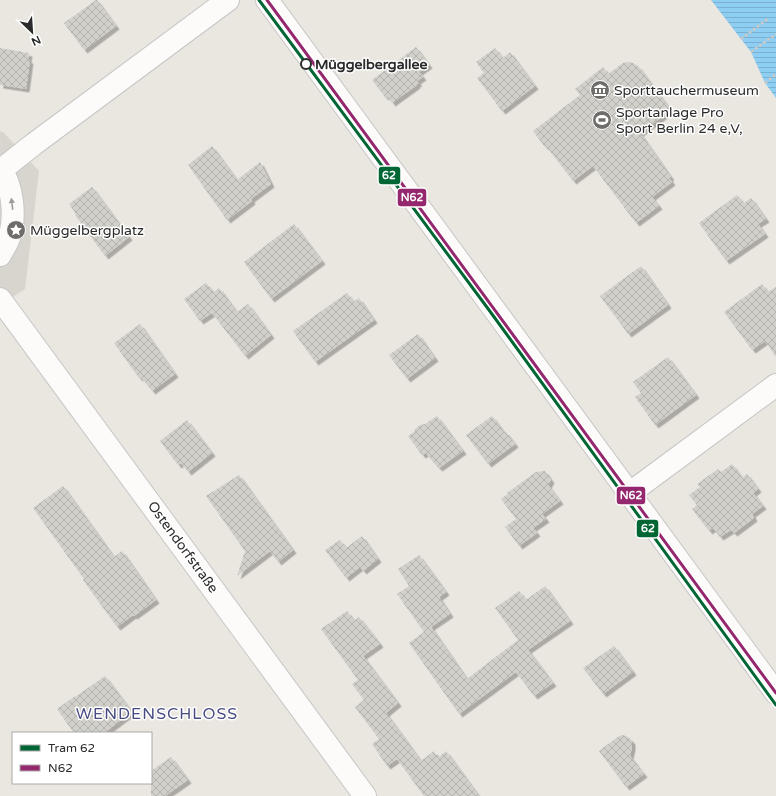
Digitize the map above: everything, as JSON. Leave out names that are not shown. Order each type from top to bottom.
[{"type":"street","points":[[0,255],[9,238],[14,215],[11,192],[1,169],[228,0]]},
{"type":"street","points":[[267,0],[776,693]]},
{"type":"street","name":"Ostendorfstraße","points":[[0,299],[365,796]]},
{"type":"street","points":[[630,493],[776,385]]},
{"type":"path","points":[[741,39],[770,18]]},
{"type":"path","points":[[751,52],[776,34]]},
{"type":"path","points":[[765,83],[776,74]]},
{"type":"shaded area","name":"Müggelbergplatz","points":[[0,131],[3,132],[39,171],[25,289],[0,305]]},
{"type":"water","points":[[711,0],[776,0],[776,98],[765,83],[751,52]]},
{"type":"building","points":[[96,0],[116,26],[84,50],[64,23]]},
{"type":"building","points":[[416,47],[429,65],[419,72],[423,77],[417,81],[419,83],[392,103],[387,96],[385,97],[372,80]]},
{"type":"building","points":[[0,48],[29,53],[28,60],[30,60],[26,89],[0,85]]},
{"type":"building","points":[[495,48],[503,58],[510,52],[535,86],[502,111],[477,78],[484,73],[476,62]]},
{"type":"building","name":"Sportanlage Pro Sport Berlin 24 e,V,","points":[[629,62],[638,66],[671,110],[640,133],[671,177],[669,178],[672,182],[652,197],[659,206],[636,223],[593,166],[573,181],[533,131],[580,95],[575,89],[603,67],[608,74],[623,63]]},
{"type":"building","points":[[212,146],[237,180],[260,162],[271,184],[227,220],[188,165]]},
{"type":"building","points":[[92,187],[129,237],[105,256],[75,215],[76,214],[69,204]]},
{"type":"building","points":[[737,195],[744,203],[751,198],[766,219],[758,224],[765,234],[726,261],[699,223]]},
{"type":"building","points":[[294,224],[322,261],[271,299],[244,262]]},
{"type":"building","points":[[641,266],[668,305],[628,334],[600,296]]},
{"type":"building","points":[[206,283],[214,292],[219,288],[237,312],[248,304],[271,335],[245,356],[212,313],[200,321],[184,299]]},
{"type":"building","points":[[762,284],[768,292],[776,287],[776,357],[765,341],[752,350],[724,312]]},
{"type":"building","points":[[347,293],[354,302],[359,298],[374,320],[315,362],[293,331]]},
{"type":"building","points":[[140,324],[175,374],[152,391],[141,377],[139,378],[114,343]]},
{"type":"building","points":[[418,334],[435,358],[407,379],[389,355]]},
{"type":"building","points":[[668,357],[696,395],[655,425],[635,397],[641,393],[633,382]]},
{"type":"building","points":[[437,416],[463,451],[439,468],[426,453],[422,455],[408,436],[420,425],[425,424]]},
{"type":"building","points":[[492,416],[515,444],[488,464],[466,435]]},
{"type":"building","points":[[187,420],[212,453],[188,472],[181,463],[178,465],[160,441]]},
{"type":"building","points":[[732,464],[742,478],[747,474],[758,489],[753,493],[763,506],[752,514],[754,518],[734,533],[731,530],[720,537],[713,528],[709,531],[692,509],[697,505],[689,495],[700,487],[697,484],[718,469],[721,472]]},
{"type":"building","points":[[545,471],[551,480],[548,485],[560,501],[542,514],[546,519],[533,528],[537,533],[519,546],[505,527],[516,519],[501,499],[536,472]]},
{"type":"building","points":[[239,475],[293,550],[278,562],[270,551],[237,576],[245,551],[206,496]]},
{"type":"building","points":[[63,486],[114,557],[122,551],[156,600],[117,627],[33,508]]},
{"type":"building","points":[[362,536],[378,559],[363,571],[360,567],[346,578],[325,550],[340,540],[346,548]]},
{"type":"building","points":[[419,555],[446,592],[439,597],[450,614],[431,627],[467,679],[518,640],[495,608],[519,591],[526,600],[545,586],[570,621],[528,650],[553,683],[534,696],[516,672],[459,714],[409,643],[424,632],[397,594],[409,586],[398,569]]},
{"type":"building","points":[[347,611],[354,621],[359,617],[380,644],[363,656],[398,703],[386,713],[421,761],[434,751],[438,758],[446,751],[479,796],[424,796],[397,759],[387,766],[372,744],[379,739],[355,707],[364,700],[352,684],[358,680],[321,629]]},
{"type":"building","points":[[614,646],[633,672],[603,694],[583,668]]},
{"type":"building","points":[[105,676],[132,712],[105,732],[73,732],[57,709]]},
{"type":"building","points":[[623,735],[632,741],[630,756],[644,774],[626,787],[599,751],[619,736]]},
{"type":"building","points":[[171,757],[188,780],[165,796],[151,796],[152,770]]},
{"type":"tram line","name":"62","points":[[259,0],[489,310],[776,705]]},
{"type":"transit line","name":"N62","points":[[267,0],[776,693]]},
{"type":"place","name":"Müggelbergallee","points":[[306,64]]},
{"type":"place","name":"Sporttauchermuseum","points":[[600,90]]},
{"type":"place","name":"Sportanlage Pro Sport Berlin 24 e,V,","points":[[602,120]]},
{"type":"place","name":"Müggelbergplatz","points":[[16,230]]},
{"type":"district","name":"WENDENSCHLOSS","points":[[157,714]]}]
